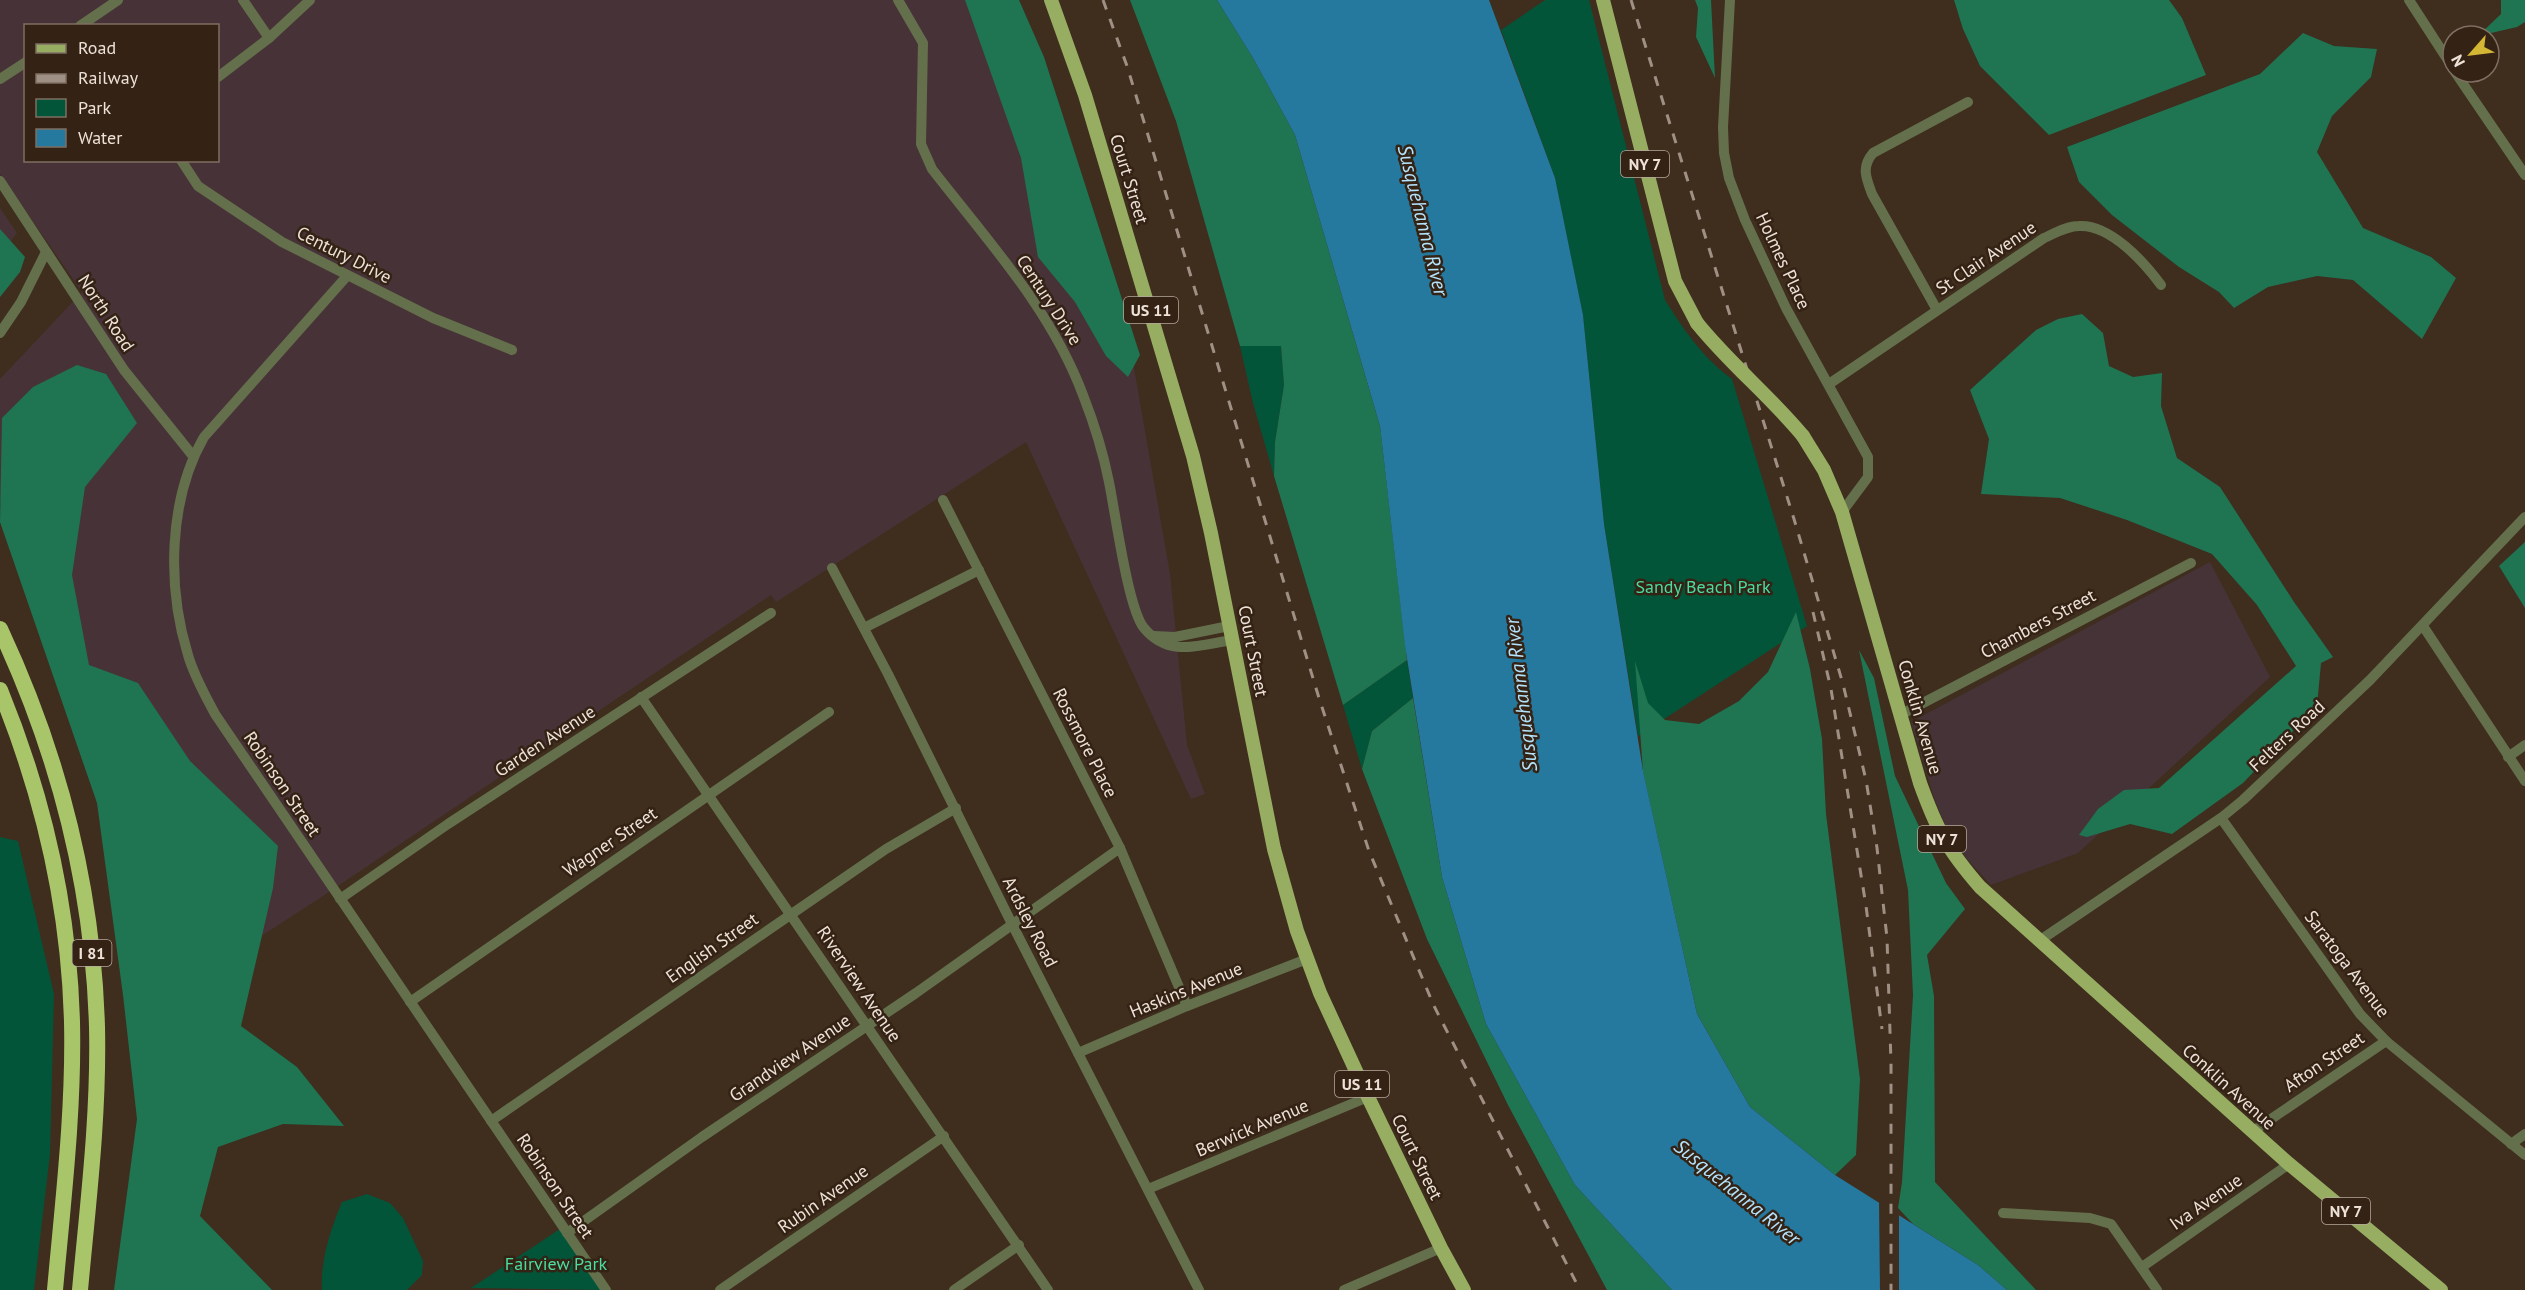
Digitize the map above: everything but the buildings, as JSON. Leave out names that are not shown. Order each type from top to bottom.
[{"type":"highway","name":"I 81","points":[[0,629],[32,702],[54,766],[68,816],[87,912],[94,982],[96,1056],[92,1150],[80,1290]]},
{"type":"highway","name":"I 81","points":[[0,690],[44,819],[61,905],[68,963],[72,1022],[70,1101],[56,1290]]},
{"type":"main road","name":"Court Street","points":[[1051,0],[1088,106],[1182,416],[1211,533],[1274,849],[1307,959],[1368,1097],[1441,1248],[1464,1290]]},
{"type":"main road","name":"Conklin Avenue","points":[[1603,0],[1676,281],[1697,324],[1722,354],[1786,416],[1803,436],[1824,470],[1842,512],[1920,783],[1934,822],[1945,844],[1980,887],[2039,941],[2252,1132],[2440,1290]]},
{"type":"street","points":[[83,24],[117,0]]},
{"type":"street","points":[[243,0],[268,38]]},
{"type":"street","points":[[219,76],[268,38],[310,0]]},
{"type":"street","name":"Century Drive","points":[[898,0],[922,43],[920,133],[922,153],[1036,305],[1067,356],[1090,412],[1103,455],[1137,615],[1144,627],[1164,645],[1177,648],[1232,640]]},
{"type":"street","name":"Holmes Place","points":[[1730,0],[1723,127],[1724,153],[1729,178],[1745,220],[1786,308],[1868,457],[1868,477],[1842,512]]},
{"type":"street","points":[[2409,0],[2441,50]]},
{"type":"street","points":[[0,79],[24,63]]},
{"type":"street","points":[[2463,84],[2525,175]]},
{"type":"street","points":[[1937,310],[1872,194],[1865,166],[1873,153],[1968,102]]},
{"type":"street","name":"Century Drive","points":[[182,162],[198,186],[282,242],[433,318],[512,350]]},
{"type":"street","name":"North Road","points":[[0,181],[124,370],[193,456]]},
{"type":"street","name":"St Clair Avenue","points":[[1829,384],[2044,238],[2078,225],[2089,226],[2110,235],[2151,271],[2161,285]]},
{"type":"street","points":[[0,333],[21,302],[46,252]]},
{"type":"street","name":"Robinson Street","points":[[347,276],[204,436],[193,456],[182,497],[177,538],[175,591],[188,656],[215,714],[606,1290]]},
{"type":"street","name":"Rossmore Place","points":[[943,500],[1120,848],[1187,1006]]},
{"type":"street","name":"Felters Road","points":[[2039,941],[2221,818],[2243,800],[2370,680],[2525,517]]},
{"type":"street","name":"Chambers Street","points":[[1900,715],[2191,563]]},
{"type":"street","name":"Ardsley Road","points":[[832,568],[1199,1290]]},
{"type":"street","points":[[864,628],[979,570]]},
{"type":"street","name":"Garden Avenue","points":[[340,899],[641,697],[771,613]]},
{"type":"street","points":[[1154,636],[1168,638],[1229,626]]},
{"type":"street","points":[[2423,626],[2525,781]]},
{"type":"street","name":"Riverview Avenue","points":[[641,697],[1048,1290]]},
{"type":"street","name":"Wagner Street","points":[[410,1002],[829,712]]},
{"type":"street","points":[[2508,757],[2525,745]]},
{"type":"street","name":"English Street","points":[[491,1121],[886,849],[956,808]]},
{"type":"street","name":"Saratoga Avenue","points":[[2221,818],[2360,1014],[2386,1041],[2525,1155]]},
{"type":"street","name":"Grandview Avenue","points":[[567,1233],[1120,848]]},
{"type":"street","name":"Haskins Avenue","points":[[1078,1053],[1187,1006],[1307,959]]},
{"type":"street","name":"Afton Street","points":[[2252,1132],[2386,1041]]},
{"type":"street","name":"Berwick Avenue","points":[[1148,1190],[1368,1097]]},
{"type":"street","points":[[2511,1144],[2525,1134]]},
{"type":"street","name":"Rubin Avenue","points":[[720,1290],[944,1136]]},
{"type":"street","name":"Iva Avenue","points":[[2142,1267],[2289,1164]]},
{"type":"street","points":[[2003,1213],[2090,1218],[2111,1224],[2157,1290]]},
{"type":"street","points":[[954,1290],[1019,1245]]},
{"type":"street","points":[[1344,1290],[1441,1248]]},
{"type":"shaded area","points":[[0,0],[994,0],[1007,13],[1134,368],[1170,574],[1187,745],[1205,794],[1191,799],[1026,442],[776,602],[771,595],[320,898],[144,1012],[123,805],[0,500],[0,379],[82,292],[0,174]]},
{"type":"shaded area","points":[[0,208],[17,233],[0,256]]},
{"type":"shaded area","points":[[2210,562],[2270,677],[2078,853],[1991,885],[1967,859],[1948,831],[1935,801],[1911,722]]},
{"type":"green space","points":[[965,0],[1019,0],[1044,57],[1140,355],[1128,377],[1106,356],[1075,302],[1038,257],[1021,158]]},
{"type":"green space","points":[[1130,0],[1217,0],[1253,58],[1295,135],[1380,426],[1407,660],[1343,705],[1274,476],[1275,442],[1284,385],[1281,346],[1240,346],[1176,121]]},
{"type":"green space","name":"Sandy Beach Park","points":[[1545,0],[1589,0],[1665,300],[1703,353],[1732,379],[1807,626],[1638,736],[1604,524],[1583,315],[1555,178],[1501,30]]},
{"type":"green space","points":[[1695,0],[1711,0],[1715,78],[1696,37],[1698,8]]},
{"type":"green space","points":[[1954,0],[2169,0],[2182,18],[2206,75],[2049,135],[1980,66],[1963,29]]},
{"type":"green space","points":[[2501,0],[2525,0],[2525,22],[2517,27],[2501,31],[2501,24],[2491,24],[2501,14]]},
{"type":"green space","points":[[2303,33],[2334,46],[2377,49],[2371,77],[2332,116],[2317,152],[2363,228],[2431,257],[2456,278],[2422,339],[2353,280],[2317,276],[2268,287],[2234,308],[2219,292],[2179,267],[2112,215],[2079,182],[2067,147],[2260,74]]},
{"type":"green space","points":[[0,229],[25,257],[20,272],[0,297]]},
{"type":"green space","points":[[2082,314],[2103,333],[2109,366],[2133,377],[2162,373],[2161,406],[2177,458],[2220,487],[2294,602],[2333,657],[2321,663],[2317,706],[2243,783],[2172,834],[2130,824],[2087,837],[2079,835],[2098,809],[2124,790],[2159,788],[2296,666],[2257,605],[2212,554],[2127,520],[2060,498],[1981,494],[1989,439],[1970,390],[2036,330],[2058,319]]},
{"type":"green space","points":[[1240,346],[1281,346],[1284,385],[1275,442],[1274,476],[1253,403]]},
{"type":"green space","points":[[77,365],[106,374],[137,423],[85,487],[72,575],[89,665],[138,683],[190,761],[278,846],[273,888],[241,1026],[297,1067],[344,1126],[283,1124],[218,1147],[200,1216],[272,1290],[114,1290],[137,1119],[97,803],[0,522],[2,418],[33,387]]},
{"type":"green space","points":[[2525,542],[2525,608],[2499,566]]},
{"type":"green space","points":[[1796,612],[1810,669],[1822,739],[1826,814],[1860,1079],[1856,1155],[1835,1175],[1750,1107],[1697,1014],[1643,772],[1635,661],[1648,703],[1665,720],[1699,724],[1739,701],[1768,672]]},
{"type":"green space","points":[[1859,650],[1874,678],[1895,776],[1946,883],[1965,909],[1927,955],[1934,996],[1935,1182],[2036,1290],[2007,1290],[1978,1265],[1913,1224],[1898,1208],[1902,1182],[1913,995],[1908,890]]},
{"type":"green space","points":[[1407,660],[1413,698],[1372,731],[1362,769],[1343,705]]},
{"type":"green space","points":[[1413,698],[1442,877],[1486,1024],[1575,1185],[1672,1290],[1607,1290],[1508,1105],[1427,939],[1362,769],[1372,731]]},
{"type":"green space","points":[[0,837],[18,841],[54,994],[50,1154],[34,1290],[0,1290]]},
{"type":"green space","points":[[367,1194],[390,1203],[403,1218],[423,1261],[422,1275],[407,1290],[322,1290],[327,1245],[342,1202]]},
{"type":"green space","name":"Fairview Park","points":[[563,1227],[606,1290],[471,1288]]},
{"type":"water","name":"Susquehanna River","points":[[1217,0],[1489,0],[1555,178],[1583,315],[1604,524],[1643,771],[1697,1014],[1750,1107],[1835,1175],[1978,1265],[2007,1290],[1672,1290],[1575,1185],[1486,1024],[1442,877],[1405,646],[1380,426],[1295,135],[1253,58]]},
{"type":"pier","points":[[1879,1199],[1899,1211],[1899,1290],[1880,1290]]},
{"type":"railway","points":[[1103,0],[1127,66],[1319,698],[1369,851],[1434,1006],[1580,1290]]},
{"type":"railway","points":[[1631,0],[1794,519],[1843,684],[1866,780],[1877,848],[1887,938],[1891,1063],[1891,1290]]},
{"type":"railway","points":[[1813,612],[1831,689],[1866,906],[1882,1029]]}]
